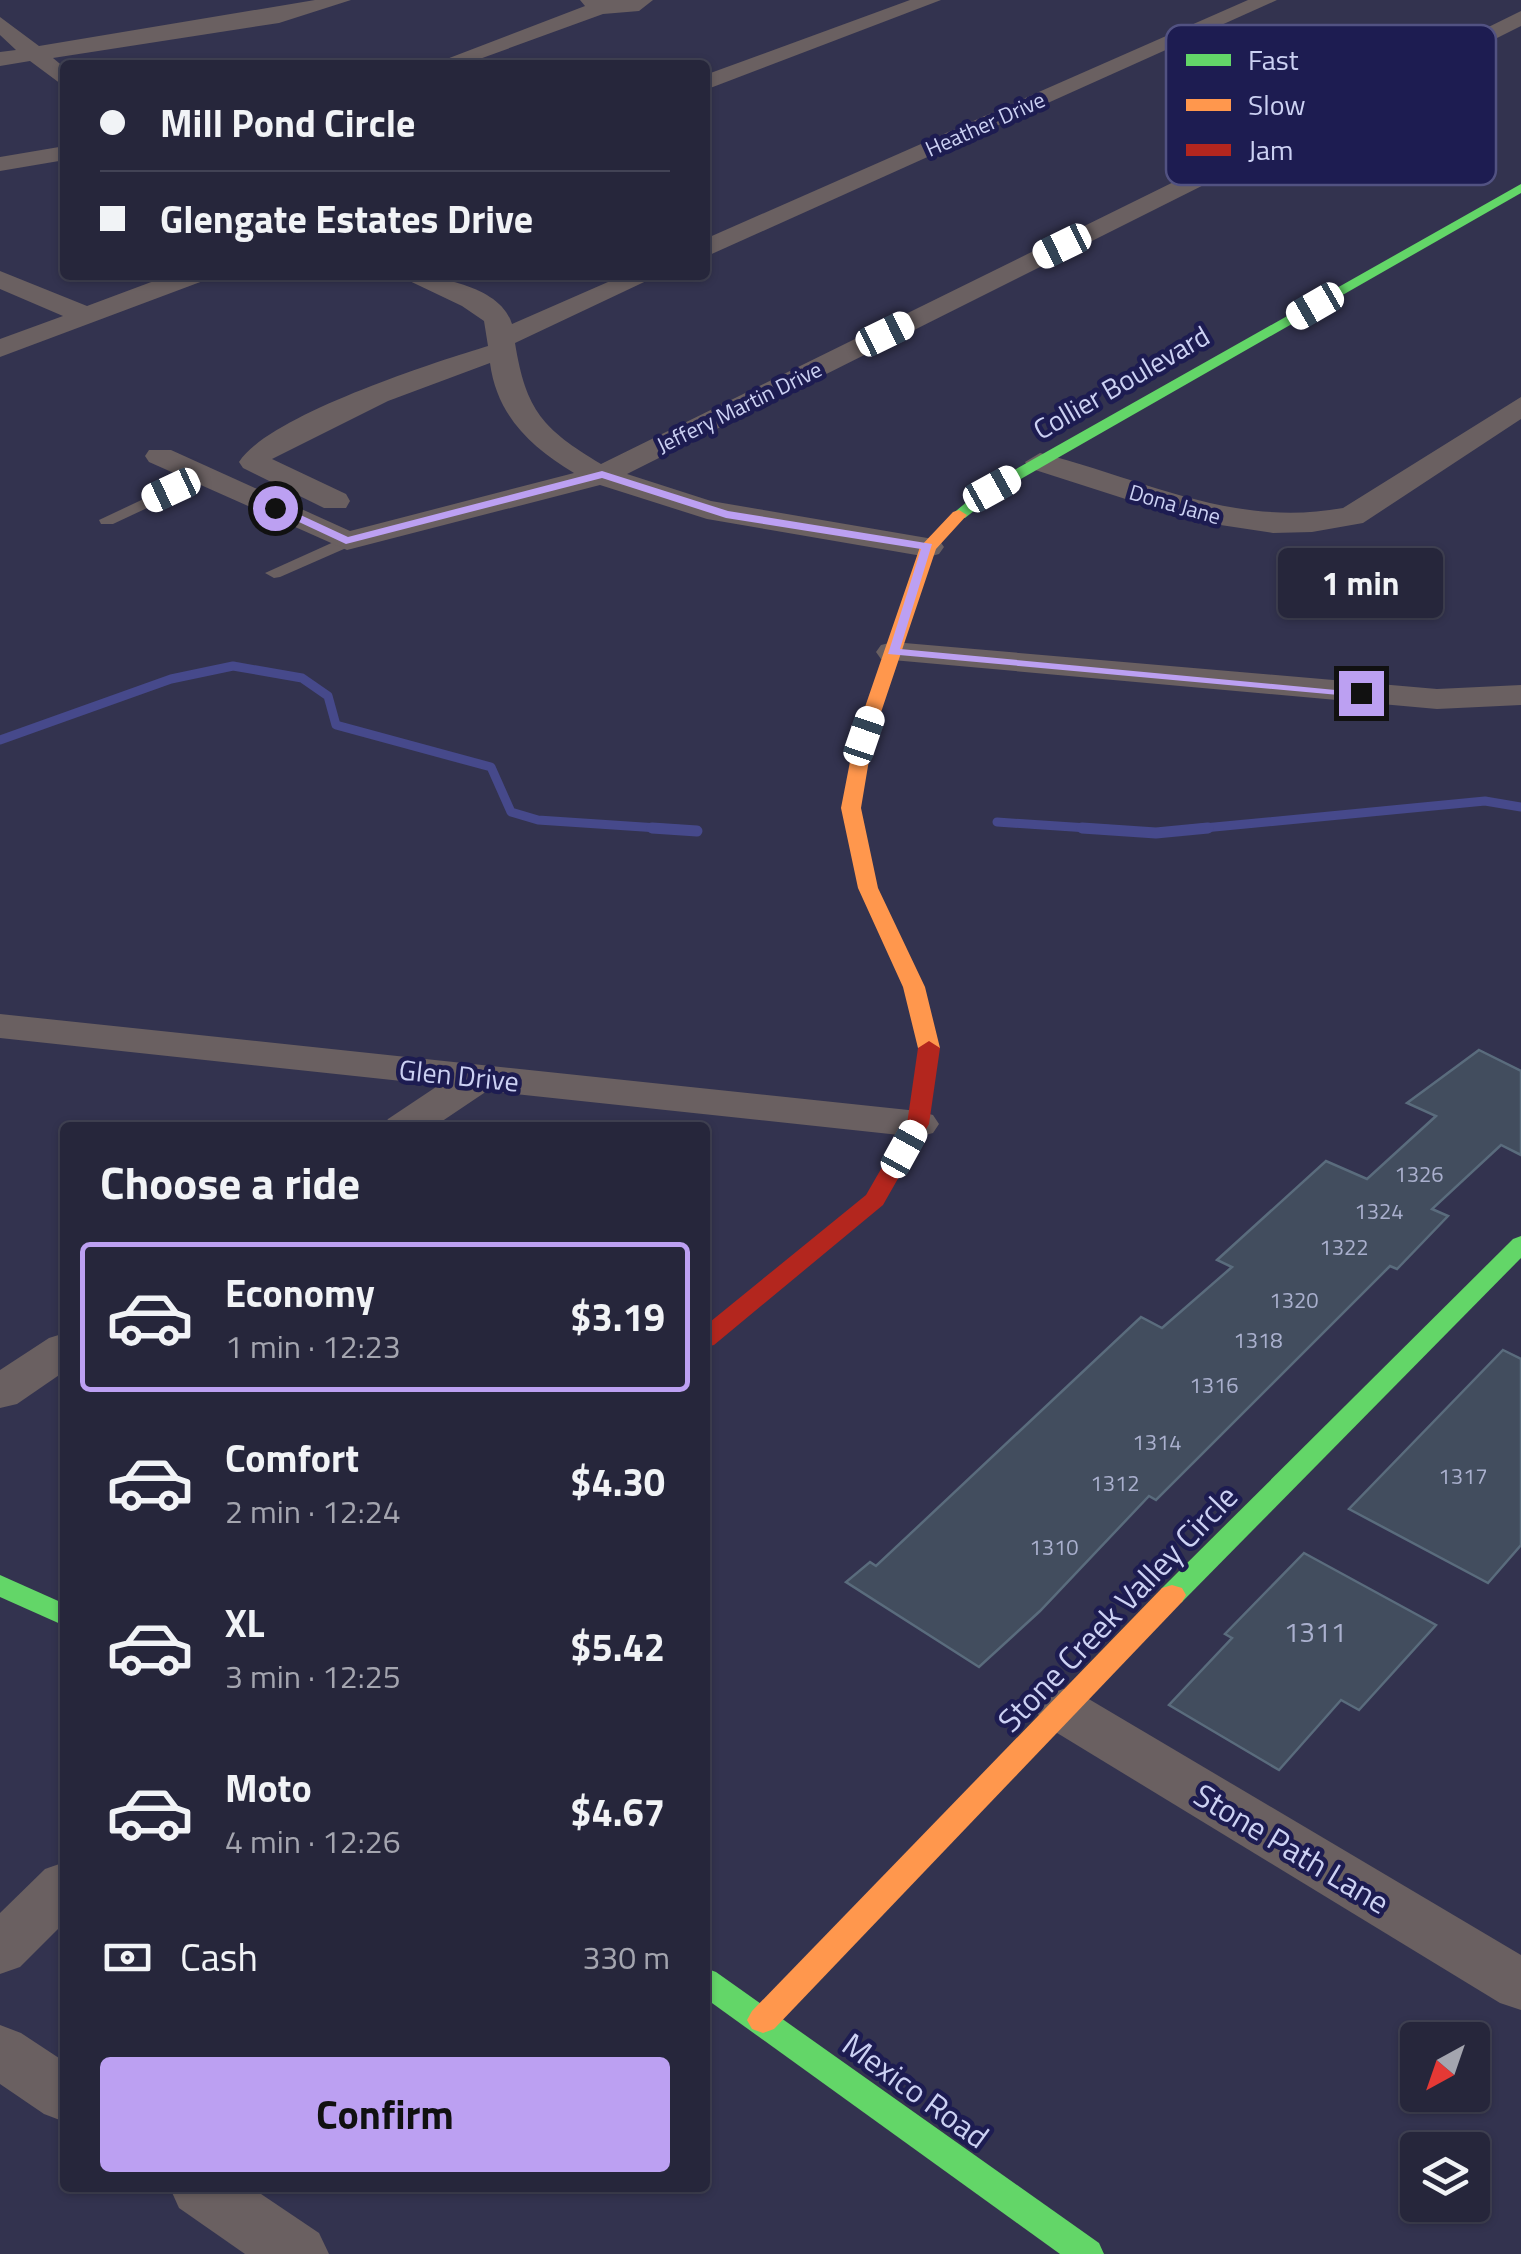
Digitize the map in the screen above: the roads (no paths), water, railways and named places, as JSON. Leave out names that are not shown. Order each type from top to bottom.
[{"type":"street","points":[[0,59],[279,16],[340,0]]},
{"type":"street","points":[[455,60],[596,4],[630,8],[642,0]]},
{"type":"street","points":[[710,81],[930,0]]},
{"type":"street","name":"Heather Drive","points":[[1210,25],[1266,0]]},
{"type":"street","name":"Jeffery Martin Drive","points":[[1496,30],[1521,18]]},
{"type":"street","points":[[0,24],[60,75]]},
{"type":"street","name":"Heather Drive","points":[[710,247],[1166,44]]},
{"type":"street","points":[[0,164],[60,154]]},
{"type":"street","name":"Jeffery Martin Drive","points":[[346,541],[602,475],[1185,185]]},
{"type":"street","name":"Collier Boulevard","points":[[710,1335],[875,1200],[918,1124],[929,1046],[914,987],[868,888],[851,808],[864,736],[928,547],[972,502],[1521,188]]},
{"type":"street","points":[[0,280],[87,316]]},
{"type":"street","points":[[0,349],[181,280]]},
{"type":"street","points":[[422,280],[472,300],[496,318],[503,344],[506,387],[533,432],[602,475],[726,514],[928,547]]},
{"type":"street","points":[[336,501],[254,462],[258,454],[335,412],[503,344],[636,280]]},
{"type":"street","name":"Dona Jane","points":[[1040,462],[1218,519],[1257,524],[1329,522],[1352,516],[1521,406]]},
{"type":"street","points":[[160,456],[346,541]]},
{"type":"street","points":[[893,652],[1436,699],[1521,695]]},
{"type":"street","name":"Glen Drive","points":[[0,1026],[918,1124]]},
{"type":"street","points":[[411,1122],[478,1078]]},
{"type":"street","name":"Stone Creek Valley Circle","points":[[763,2020],[1521,1244]]},
{"type":"street","points":[[0,1392],[60,1352]]},
{"type":"street","points":[[0,1585],[60,1614]]},
{"type":"street","name":"Stone Path Lane","points":[[1063,1710],[1521,1986]]},
{"type":"street","points":[[0,1950],[60,1890]]},
{"type":"street","name":"Mexico Road","points":[[710,1984],[1087,2254]]},
{"type":"street","points":[[0,2051],[60,2092]]},
{"type":"street","points":[[206,2192],[297,2254]]},
{"type":"lane","points":[[107,520],[204,476]]},
{"type":"lane","points":[[274,573],[346,541]]},
{"type":"waterway","points":[[0,740],[171,679],[233,666],[302,678],[328,696],[336,725],[491,767],[511,812],[538,820],[688,830]]},
{"type":"waterway","points":[[1183,830],[1485,801],[1521,807]]},
{"type":"waterway","points":[[997,822],[1118,830]]},
{"type":"waterway","points":[[652,828],[697,831]]},
{"type":"waterway","points":[[1082,828],[1156,833],[1208,828]]}]
